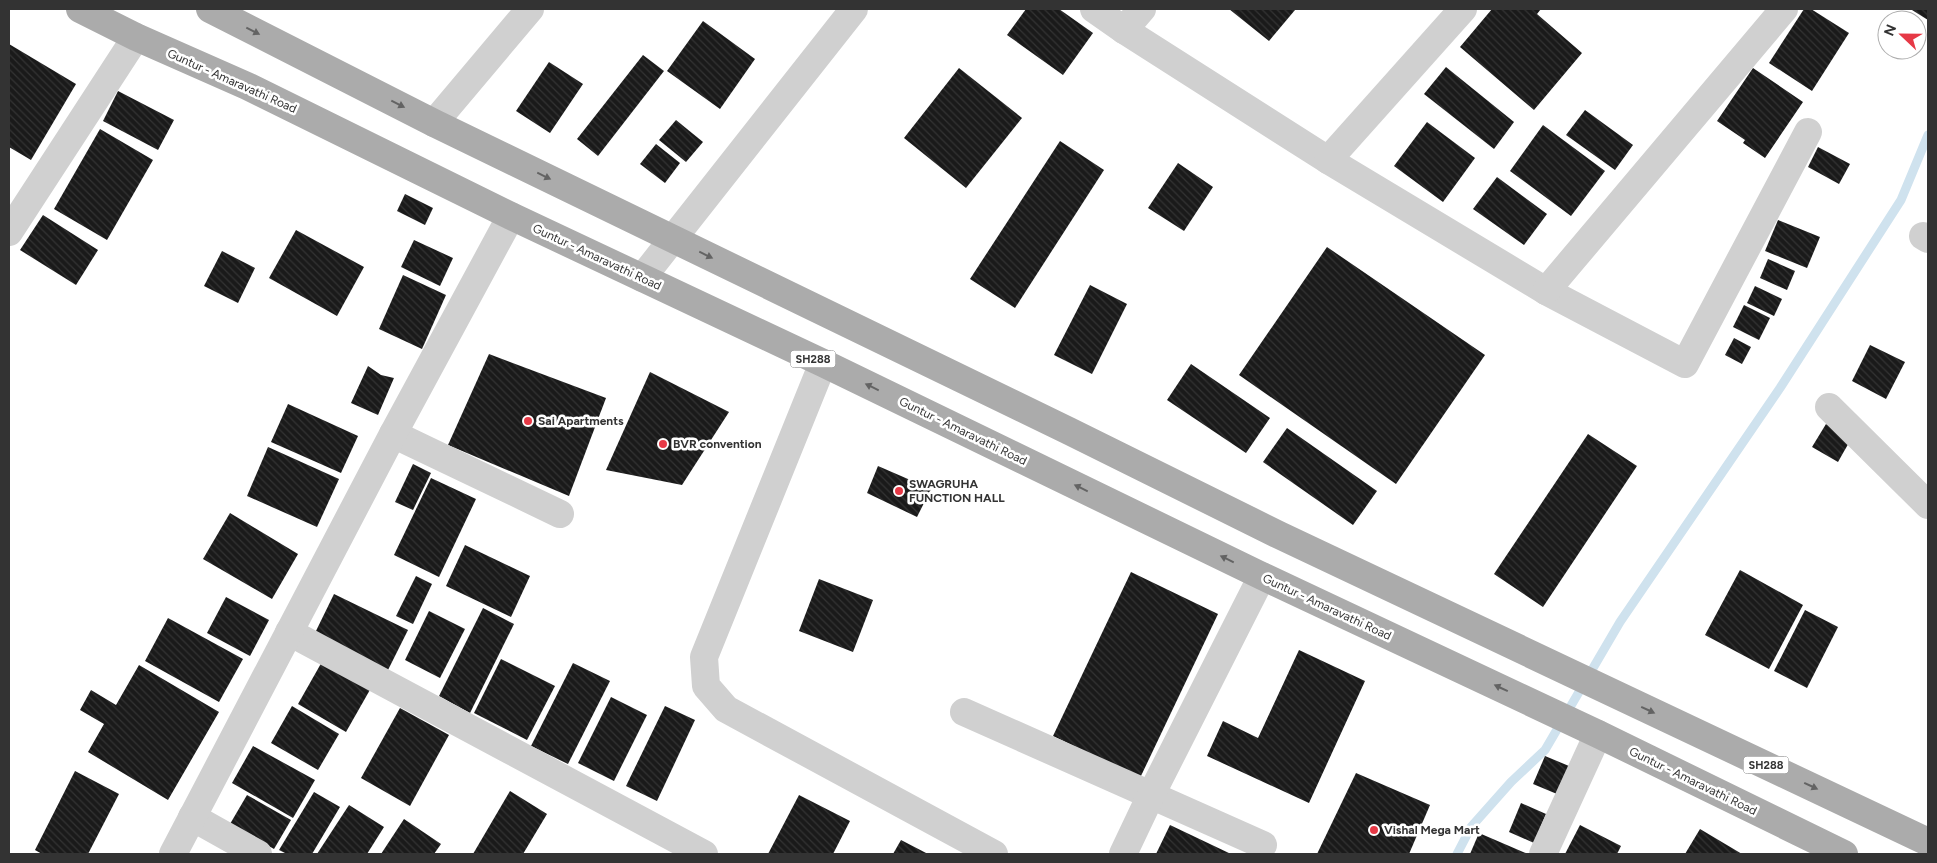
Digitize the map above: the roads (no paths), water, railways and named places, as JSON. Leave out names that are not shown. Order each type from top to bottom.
[{"type":"main road","name":"Guntur - Amaravathi Road","points":[[80,9],[136,37],[247,86],[511,216],[822,363],[1262,576],[1590,730],[1844,854]]},
{"type":"main road","name":"SH288","points":[[215,10],[434,123],[1279,535],[1928,842]]},
{"type":"street","points":[[434,123],[530,9]]},
{"type":"street","points":[[642,278],[854,9]]},
{"type":"street","points":[[1094,9],[1328,160],[1546,291],[1685,364],[1808,132]]},
{"type":"street","points":[[1124,30],[1142,9]]},
{"type":"street","points":[[1328,160],[1463,9]]},
{"type":"street","points":[[1546,291],[1784,9]]},
{"type":"street","points":[[9,232],[136,37]]},
{"type":"street","points":[[173,854],[393,434],[511,216]]},
{"type":"street","points":[[822,363],[704,657],[706,686],[726,709],[994,854]]},
{"type":"street","points":[[1829,407],[1928,505]]},
{"type":"street","points":[[393,434],[560,514]]},
{"type":"street","points":[[1123,854],[1262,576]]},
{"type":"street","points":[[289,632],[704,854]]},
{"type":"street","points":[[964,712],[1263,845]]},
{"type":"street","points":[[1544,854],[1590,730]]},
{"type":"street","points":[[192,817],[258,854]]},
{"type":"waterway","points":[[1457,854],[1471,827],[1511,782],[1545,750],[1620,622],[1780,388],[1901,200],[1928,135]]},
{"type":"place","name":"Sai Apartments","points":[[528,421]]},
{"type":"place","name":"BVR convention","points":[[663,444]]},
{"type":"place","name":"SWAGRUHA FUNCTION HALL","points":[[899,491]]},
{"type":"place","name":"Vishal Mega Mart","points":[[1374,830]]}]
